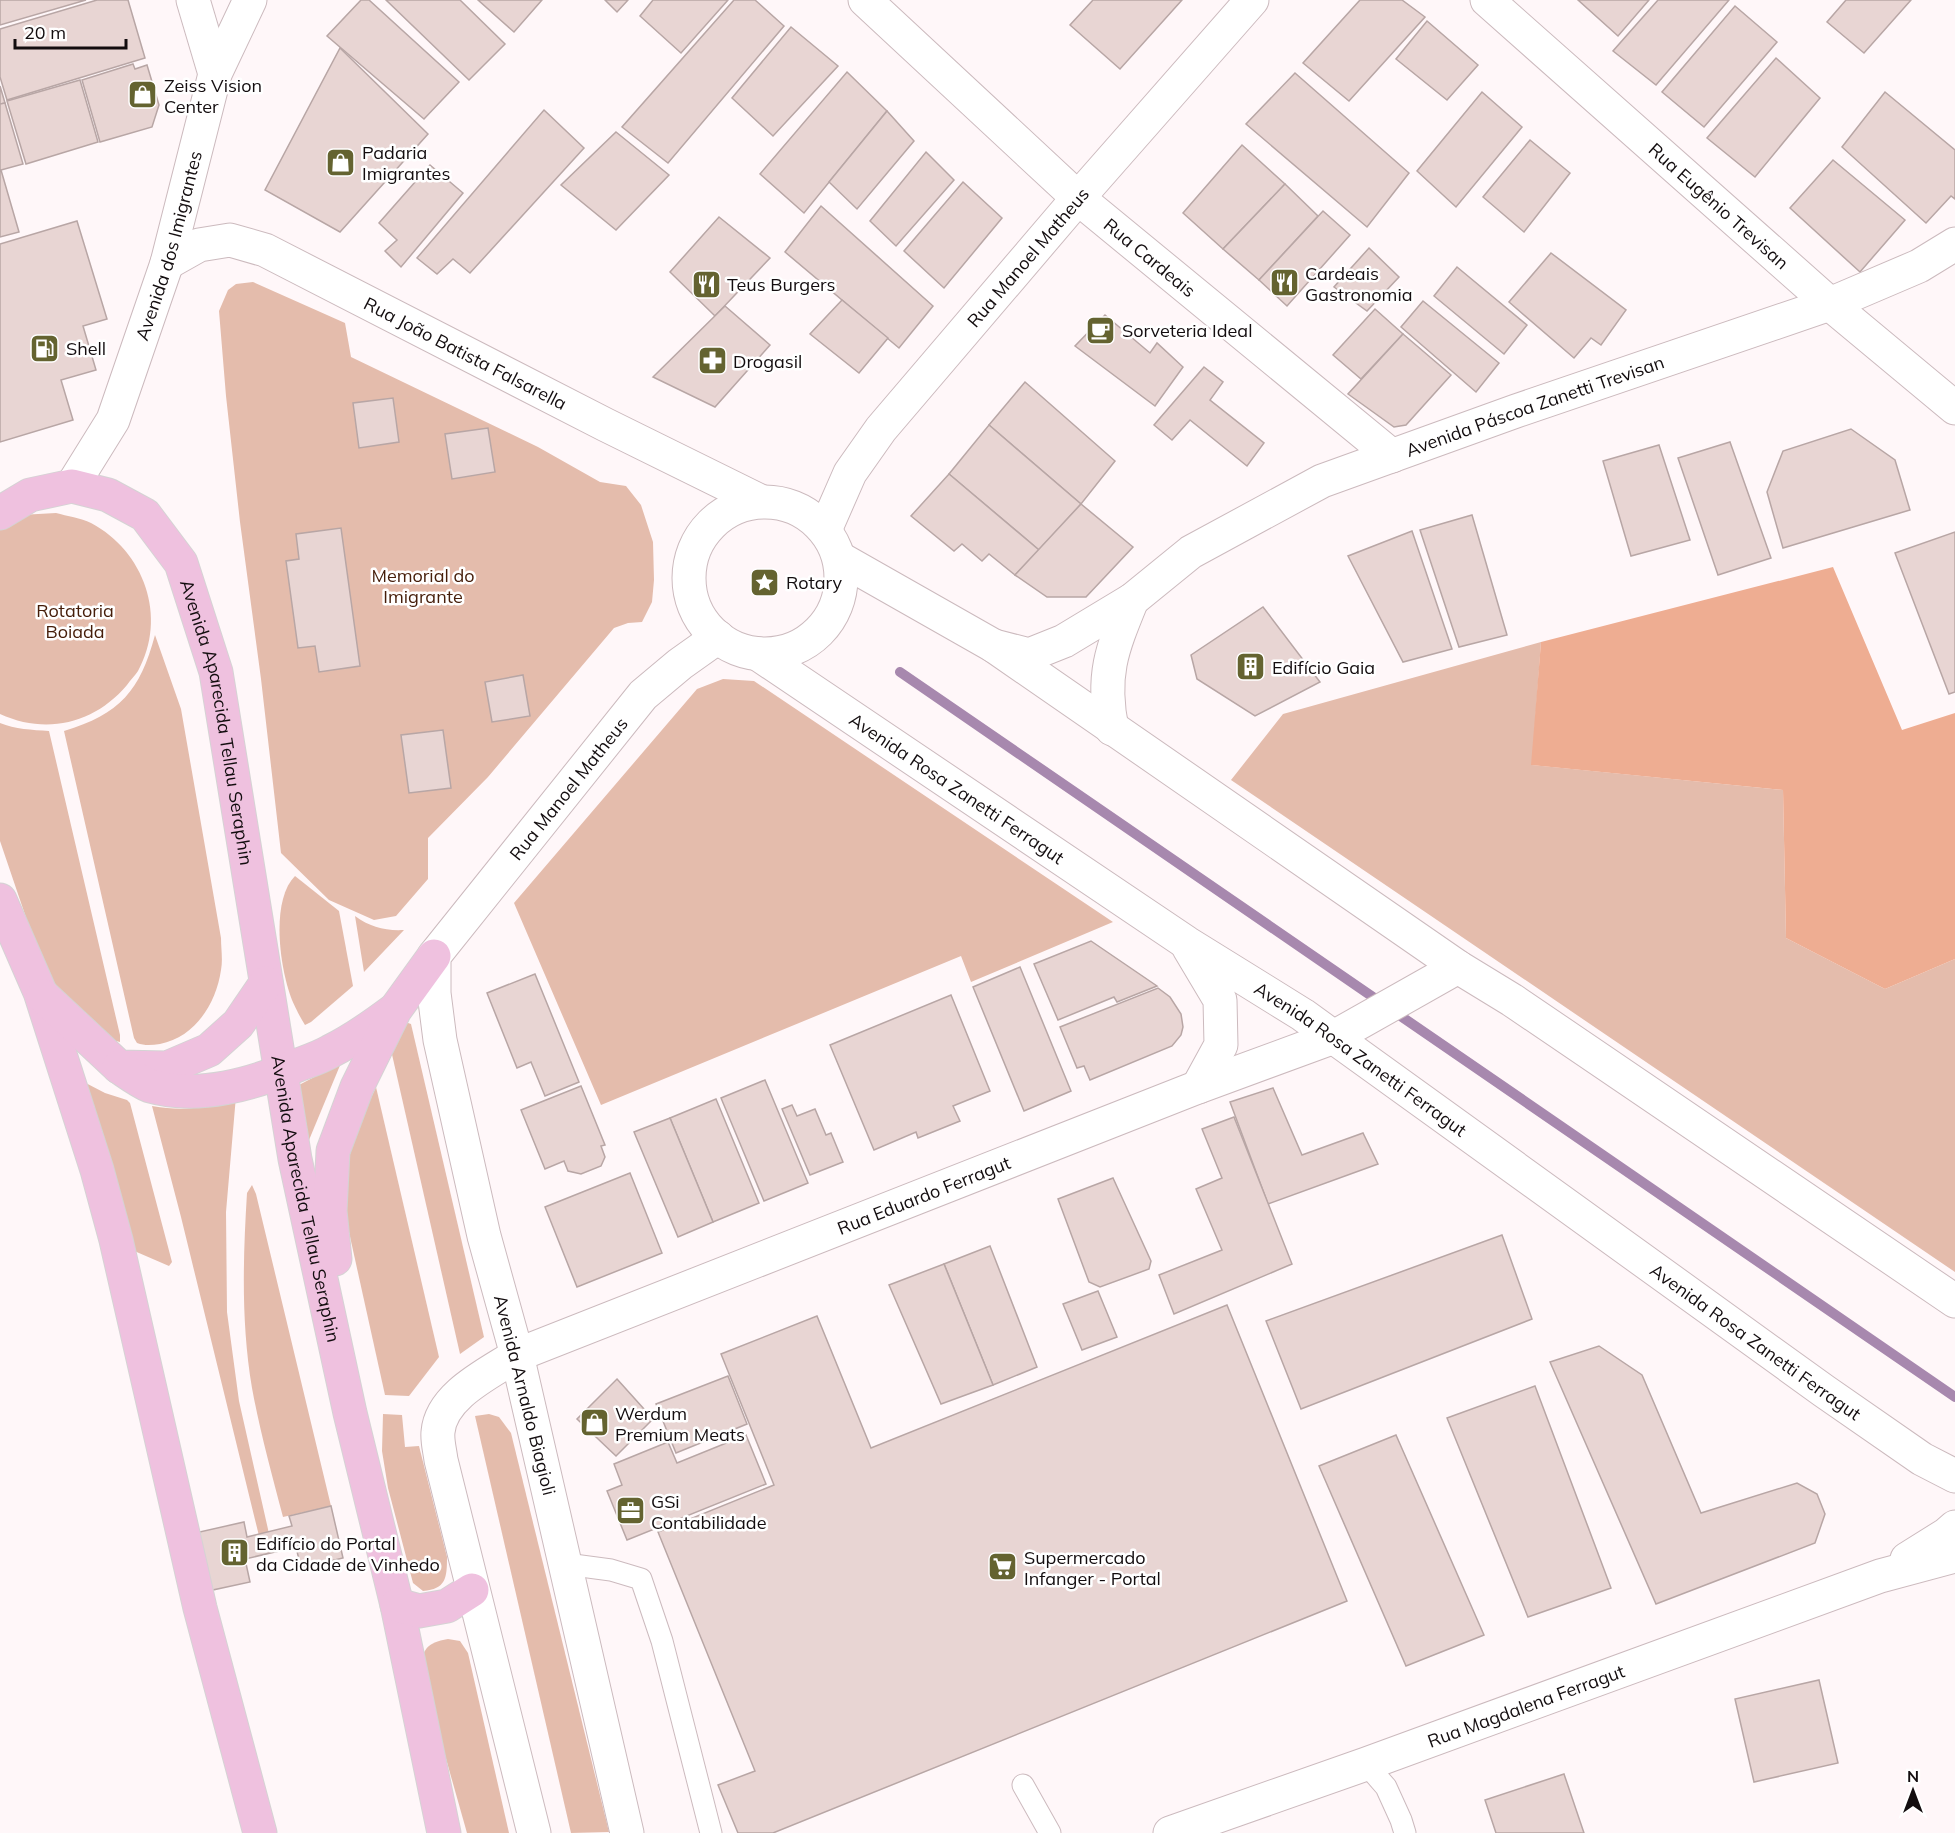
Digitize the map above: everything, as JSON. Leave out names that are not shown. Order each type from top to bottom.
[{"type":"main road","points":[[193,0],[215,74]]},
{"type":"main road","name":"Avenida dos Imigrantes","points":[[72,486],[113,420],[167,263],[215,74],[250,0]]},
{"type":"main road","name":"Rua Cardeais","points":[[865,0],[1078,198],[1392,456]]},
{"type":"main road","name":"Rua Manoel Matheus","points":[[832,544],[850,473],[881,429],[1078,198],[1252,0]]},
{"type":"main road","name":"Rua Eugênio Trevisan","points":[[1487,0],[1830,304],[1955,408]]},
{"type":"main road","name":"Rua João Batista Falsarella","points":[[167,263],[199,245],[230,240],[265,250],[760,501]]},
{"type":"main road","name":"Avenida Páscoa Zanetti Trevisan","points":[[994,646],[1029,655],[1064,641],[1132,600],[1191,552],[1322,481],[1830,304],[1919,266],[1955,244]]},
{"type":"main road","points":[[0,513],[30,495],[72,486]]},
{"type":"main road","name":"Avenida Aparecida Tellau Seraphin","points":[[72,486],[108,495],[145,515],[181,563],[216,672],[295,1159],[350,1413],[397,1605],[444,1833]]},
{"type":"main road","points":[[832,544],[842,584],[836,607],[824,627],[805,643],[783,653],[758,654],[739,650],[705,627],[694,609],[689,588],[689,568],[694,548],[705,530],[721,516],[740,506],[760,501],[784,504],[807,514],[832,544],[994,646],[1458,967],[1522,1007],[1955,1301]]},
{"type":"main road","name":"Avenida Páscoa Zanetti Trevisan","points":[[1112,729],[1107,704],[1108,668],[1115,641],[1132,600]]},
{"type":"main road","name":"Rua Manoel Matheus","points":[[434,956],[643,695],[680,664],[718,637]]},
{"type":"main road","name":"Avenida Rosa Zanetti Ferragut","points":[[758,654],[1187,943],[1303,1015],[1824,1392],[1922,1459],[1955,1476]]},
{"type":"main road","points":[[0,900],[40,992],[97,1170],[116,1240],[200,1608],[260,1833]]},
{"type":"main road","points":[[1187,943],[1220,1000],[1221,1045],[1198,1087]]},
{"type":"main road","points":[[350,1413],[330,1211],[333,1151],[357,1087],[394,1010],[434,956]]},
{"type":"main road","name":"Avenida Arnaldo Biagioli","points":[[434,956],[434,993],[440,1040],[484,1236],[517,1355],[627,1833]]},
{"type":"main road","name":"Rua Eduardo Ferragut","points":[[472,1590],[441,1460],[438,1431],[444,1412],[458,1394],[517,1355],[1198,1087],[1334,1037],[1458,967]]},
{"type":"main road","points":[[119,1067],[167,1068],[209,1050],[238,1024],[266,983]]},
{"type":"main road","points":[[40,992],[119,1067],[149,1085],[197,1092],[244,1084],[329,1053],[394,1010]]},
{"type":"main road","name":"Rua Magdalena Ferragut","points":[[1880,1576],[1955,1527]]},
{"type":"main road","name":"Rua Magdalena Ferragut","points":[[1170,1833],[1366,1764],[1880,1576],[1955,1556]]},
{"type":"main road","points":[[397,1605],[418,1611],[447,1606],[472,1590],[534,1833]]},
{"type":"lane","points":[[566,1564],[611,1570],[641,1578],[662,1641],[711,1833]]},
{"type":"lane","points":[[1366,1764],[1386,1787],[1405,1833]]},
{"type":"lane","points":[[1023,1785],[1050,1833]]},
{"type":"green space","name":"Memorial do Imigrante","points":[[253,282],[345,323],[351,357],[538,447],[600,482],[626,486],[641,505],[653,542],[652,602],[642,622],[628,623],[614,628],[488,777],[428,838],[428,879],[396,916],[374,920],[329,900],[281,853],[240,522],[219,311],[228,290],[236,284]]},
{"type":"green space","name":"Rotatoria Boiada","points":[[56,513],[91,523],[125,550],[146,587],[151,629],[147,650],[138,671],[114,698],[100,709],[84,717],[68,722],[35,724],[0,714],[0,523],[20,515]]},
{"type":"green space","points":[[155,635],[181,709],[221,938],[222,962],[214,995],[202,1017],[184,1034],[172,1040],[160,1044],[143,1045],[137,1043],[134,1038],[64,731],[100,717],[125,698],[142,671]]},
{"type":"green space","points":[[1541,642],[1532,765],[1783,790],[1786,938],[1885,989],[1955,959],[1955,1272],[1231,780],[1283,714]]},
{"type":"green space","points":[[723,679],[754,681],[1113,922],[971,982],[961,956],[601,1105],[514,903],[697,689]]},
{"type":"green space","points":[[0,723],[30,730],[49,731],[120,1042],[112,1040],[55,990],[36,947],[0,841]]},
{"type":"green space","points":[[295,876],[339,911],[353,986],[305,1025],[288,987],[281,954],[282,902],[287,887]]},
{"type":"green space","points":[[355,916],[378,927],[404,930],[364,972]]},
{"type":"green space","points":[[405,1022],[411,1024],[484,1337],[460,1354],[391,1050]]},
{"type":"green space","points":[[341,1063],[309,1140],[299,1085]]},
{"type":"green space","points":[[80,1080],[130,1103],[172,1262],[169,1266],[132,1250]]},
{"type":"green space","points":[[376,1087],[439,1357],[409,1396],[385,1395],[345,1214],[347,1164],[359,1124]]},
{"type":"green space","points":[[236,1096],[226,1212],[227,1312],[239,1401],[270,1538],[260,1540],[152,1106],[175,1109],[195,1108]]},
{"type":"green space","points":[[252,1185],[331,1506],[283,1517],[266,1453],[248,1364],[244,1290],[245,1242],[247,1193]]},
{"type":"green space","points":[[383,1414],[402,1415],[405,1447],[419,1446],[447,1557],[444,1581],[431,1590],[423,1591],[413,1583],[388,1488],[382,1451]]},
{"type":"green space","points":[[489,1414],[499,1417],[511,1433],[609,1832],[571,1833],[475,1416]]},
{"type":"green space","points":[[448,1639],[460,1641],[468,1653],[509,1833],[467,1833],[422,1674],[423,1654],[434,1643]]},
{"type":"shaded area","points":[[1833,567],[1902,730],[1955,713],[1955,959],[1885,989],[1786,938],[1783,790],[1531,765],[1541,642]]},
{"type":"building","points":[[0,0],[86,0],[0,25]]},
{"type":"building","points":[[97,0],[128,0],[145,58],[7,100],[0,77],[0,29]]},
{"type":"building","points":[[361,0],[369,0],[459,82],[424,119],[327,36]]},
{"type":"building","points":[[386,0],[460,0],[505,44],[469,80]]},
{"type":"building","points":[[478,0],[542,0],[514,32]]},
{"type":"building","points":[[605,0],[628,0],[617,12]]},
{"type":"building","points":[[653,0],[728,0],[681,53],[640,16]]},
{"type":"building","points":[[734,0],[755,0],[784,26],[668,163],[622,127]]},
{"type":"building","points":[[1093,0],[1182,0],[1120,69],[1070,25]]},
{"type":"building","points":[[1360,0],[1402,0],[1425,17],[1349,101],[1303,63]]},
{"type":"building","points":[[1578,0],[1649,0],[1618,36]]},
{"type":"building","points":[[1658,0],[1729,0],[1656,85],[1613,51]]},
{"type":"building","points":[[1846,0],[1911,0],[1864,53],[1827,22]]},
{"type":"building","points":[[1735,6],[1777,42],[1704,127],[1662,92]]},
{"type":"building","points":[[1427,21],[1478,65],[1447,100],[1396,59]]},
{"type":"building","points":[[791,27],[838,66],[773,136],[732,98]]},
{"type":"building","name":"Padaria Imigrantes","points":[[340,48],[428,134],[340,232],[265,190]]},
{"type":"building","points":[[1776,58],[1820,98],[1755,177],[1707,138]]},
{"type":"building","points":[[133,64],[135,69],[147,65],[159,105],[152,127],[100,142],[82,80]]},
{"type":"building","points":[[847,72],[887,111],[804,213],[760,174]]},
{"type":"building","points":[[1295,73],[1409,173],[1367,227],[1246,124]]},
{"type":"building","points":[[80,80],[98,142],[26,164],[7,101]]},
{"type":"building","points":[[0,86],[5,103],[0,104]]},
{"type":"building","points":[[1482,92],[1522,127],[1456,207],[1417,171]]},
{"type":"building","points":[[1885,92],[1955,150],[1955,199],[1951,196],[1926,223],[1842,147]]},
{"type":"building","points":[[5,103],[23,164],[1,170],[19,232],[0,237],[0,104]]},
{"type":"building","points":[[544,110],[584,148],[470,273],[453,259],[437,274],[417,258]]},
{"type":"building","points":[[887,111],[914,141],[857,209],[829,182]]},
{"type":"building","points":[[616,132],[669,175],[616,230],[561,185]]},
{"type":"building","points":[[1530,140],[1570,173],[1524,232],[1483,197]]},
{"type":"building","points":[[1242,145],[1285,184],[1223,249],[1183,213]]},
{"type":"building","points":[[926,152],[954,180],[896,246],[870,221]]},
{"type":"building","points":[[1833,160],[1905,220],[1860,272],[1790,208]]},
{"type":"building","points":[[430,165],[463,193],[401,267],[385,251],[397,240],[379,223]]},
{"type":"building","points":[[963,182],[1002,218],[944,288],[904,251]]},
{"type":"building","points":[[1285,184],[1318,216],[1259,280],[1223,249]]},
{"type":"building","points":[[821,206],[933,306],[899,348],[785,252]]},
{"type":"building","points":[[1323,211],[1350,235],[1287,306],[1259,280]]},
{"type":"building","points":[[719,217],[770,258],[715,316],[670,272]]},
{"type":"building","name":"Shell","points":[[77,221],[107,319],[83,326],[96,370],[61,380],[73,420],[0,442],[0,244]]},
{"type":"building","points":[[1369,248],[1399,277],[1367,311],[1334,287]]},
{"type":"building","points":[[1551,253],[1626,310],[1601,345],[1591,338],[1574,358],[1509,302]]},
{"type":"building","points":[[1457,267],[1527,325],[1504,354],[1434,296]]},
{"type":"building","points":[[842,300],[888,338],[859,373],[810,334]]},
{"type":"building","points":[[1423,301],[1499,363],[1476,392],[1401,327]]},
{"type":"building","name":"Drogasil","points":[[725,306],[770,345],[715,407],[653,377]]},
{"type":"building","points":[[1375,309],[1403,334],[1361,379],[1333,355]]},
{"type":"building","points":[[1105,315],[1150,353],[1157,343],[1183,367],[1155,406],[1075,346]]},
{"type":"building","points":[[1403,334],[1451,375],[1406,425],[1394,427],[1348,394]]},
{"type":"building","points":[[1204,367],[1223,382],[1210,400],[1264,443],[1247,466],[1190,420],[1172,440],[1154,425]]},
{"type":"building","points":[[1025,382],[1115,461],[1081,504],[989,425]]},
{"type":"building","points":[[393,398],[399,442],[359,448],[353,403]]},
{"type":"building","points":[[989,425],[1081,504],[1039,550],[949,474]]},
{"type":"building","points":[[488,428],[495,472],[452,479],[445,434]]},
{"type":"building","points":[[1851,429],[1895,460],[1910,510],[1783,548],[1767,492],[1783,451]]},
{"type":"building","points":[[1730,442],[1771,558],[1718,575],[1678,458]]},
{"type":"building","points":[[1659,445],[1690,540],[1631,556],[1603,461]]},
{"type":"building","points":[[949,474],[1039,550],[1015,575],[989,554],[982,561],[962,544],[954,551],[911,516]]},
{"type":"building","points":[[1081,504],[1133,547],[1086,597],[1047,597],[1015,575]]},
{"type":"building","points":[[1472,515],[1507,635],[1459,647],[1420,530]]},
{"type":"building","points":[[341,528],[360,666],[319,672],[315,646],[298,648],[286,561],[299,559],[296,534]]},
{"type":"building","points":[[1412,531],[1452,649],[1403,662],[1348,556]]},
{"type":"building","points":[[1955,532],[1955,692],[1949,694],[1895,553]]},
{"type":"building","name":"Edifício Gaia","points":[[1263,607],[1320,682],[1255,716],[1197,679],[1191,655]]},
{"type":"building","points":[[523,675],[530,716],[492,722],[485,682]]},
{"type":"building","points":[[443,730],[451,788],[409,793],[401,735]]},
{"type":"building","points":[[1091,941],[1157,986],[1117,1002],[1114,997],[1058,1020],[1034,964]]},
{"type":"building","points":[[1020,967],[1071,1091],[1024,1111],[973,987]]},
{"type":"building","points":[[535,974],[579,1082],[545,1096],[531,1062],[517,1068],[487,993]]},
{"type":"building","points":[[1158,988],[1170,997],[1181,1014],[1183,1027],[1181,1035],[1172,1046],[1090,1080],[1084,1066],[1077,1068],[1060,1027]]},
{"type":"building","points":[[951,995],[990,1091],[953,1106],[960,1121],[918,1138],[916,1132],[874,1150],[830,1045]]},
{"type":"building","points":[[765,1080],[808,1183],[764,1201],[721,1098]]},
{"type":"building","points":[[581,1086],[605,1145],[601,1146],[605,1157],[601,1166],[581,1174],[568,1171],[564,1161],[545,1169],[521,1110]]},
{"type":"building","points":[[1273,1088],[1302,1155],[1363,1133],[1378,1164],[1268,1204],[1230,1102]]},
{"type":"building","points":[[716,1099],[759,1203],[713,1222],[670,1118]]},
{"type":"building","points":[[792,1105],[797,1116],[815,1109],[826,1135],[831,1133],[843,1162],[810,1175],[782,1109]]},
{"type":"building","points":[[1234,1117],[1292,1264],[1174,1314],[1159,1275],[1222,1250],[1196,1189],[1222,1178],[1202,1129]]},
{"type":"building","points":[[670,1118],[713,1222],[678,1237],[634,1132]]},
{"type":"building","points":[[630,1173],[662,1253],[577,1287],[545,1207]]},
{"type":"building","points":[[1113,1178],[1151,1261],[1149,1269],[1100,1287],[1089,1282],[1058,1199]]},
{"type":"building","points":[[1502,1235],[1532,1319],[1301,1409],[1266,1321]]},
{"type":"building","points":[[990,1246],[1037,1367],[993,1385],[944,1264]]},
{"type":"building","points":[[944,1264],[993,1385],[941,1404],[889,1285]]},
{"type":"building","points":[[1098,1291],[1117,1337],[1082,1350],[1063,1304]]},
{"type":"building","name":"Supermercado Infanger - Portal","points":[[1227,1305],[1347,1601],[773,1833],[738,1833],[718,1785],[755,1771],[658,1532],[774,1485],[721,1354],[817,1316],[871,1448]]},
{"type":"building","points":[[1599,1346],[1642,1375],[1701,1513],[1797,1483],[1817,1494],[1825,1514],[1815,1543],[1656,1604],[1550,1362]]},
{"type":"building","points":[[728,1376],[747,1424],[676,1453],[656,1404]]},
{"type":"building","points":[[617,1379],[653,1419],[616,1456],[577,1419]]},
{"type":"building","points":[[1535,1386],[1611,1588],[1528,1617],[1447,1418]]},
{"type":"building","points":[[746,1435],[766,1484],[627,1540],[607,1491],[622,1485],[614,1464],[668,1442],[677,1463]]},
{"type":"building","points":[[1396,1435],[1484,1635],[1406,1666],[1319,1466]]},
{"type":"building","name":"Edifício do Portal da Cidade de Vinhedo","points":[[331,1506],[343,1558],[301,1568],[296,1547],[245,1559],[250,1582],[208,1591],[195,1533],[244,1522],[247,1537],[292,1526],[289,1516]]},
{"type":"building","points":[[1819,1680],[1838,1763],[1754,1782],[1735,1699]]},
{"type":"building","points":[[1564,1774],[1584,1833],[1496,1833],[1485,1800]]},
{"type":"waterway","points":[[900,672],[1955,1397]]},
{"type":"place","name":"Zeiss Vision Center","points":[[143,95]]},
{"type":"place","name":"Padaria Imigrantes","points":[[341,162]]},
{"type":"place","name":"Cardeais Gastronomia","points":[[1284,283]]},
{"type":"place","name":"Teus Burgers","points":[[706,284]]},
{"type":"place","name":"Sorveteria Ideal","points":[[1101,330]]},
{"type":"place","name":"Shell","points":[[45,348]]},
{"type":"place","name":"Drogasil","points":[[712,361]]},
{"type":"place","name":"Rotary","points":[[765,582]]},
{"type":"place","name":"Edifício Gaia","points":[[1251,667]]},
{"type":"place","name":"Werdum Premium Meats","points":[[594,1423]]},
{"type":"place","name":"GSi Contabilidade","points":[[630,1511]]},
{"type":"place","name":"Edifício do Portal da Cidade de Vinhedo","points":[[235,1553]]},
{"type":"place","name":"Supermercado Infanger - Portal","points":[[1003,1567]]}]
